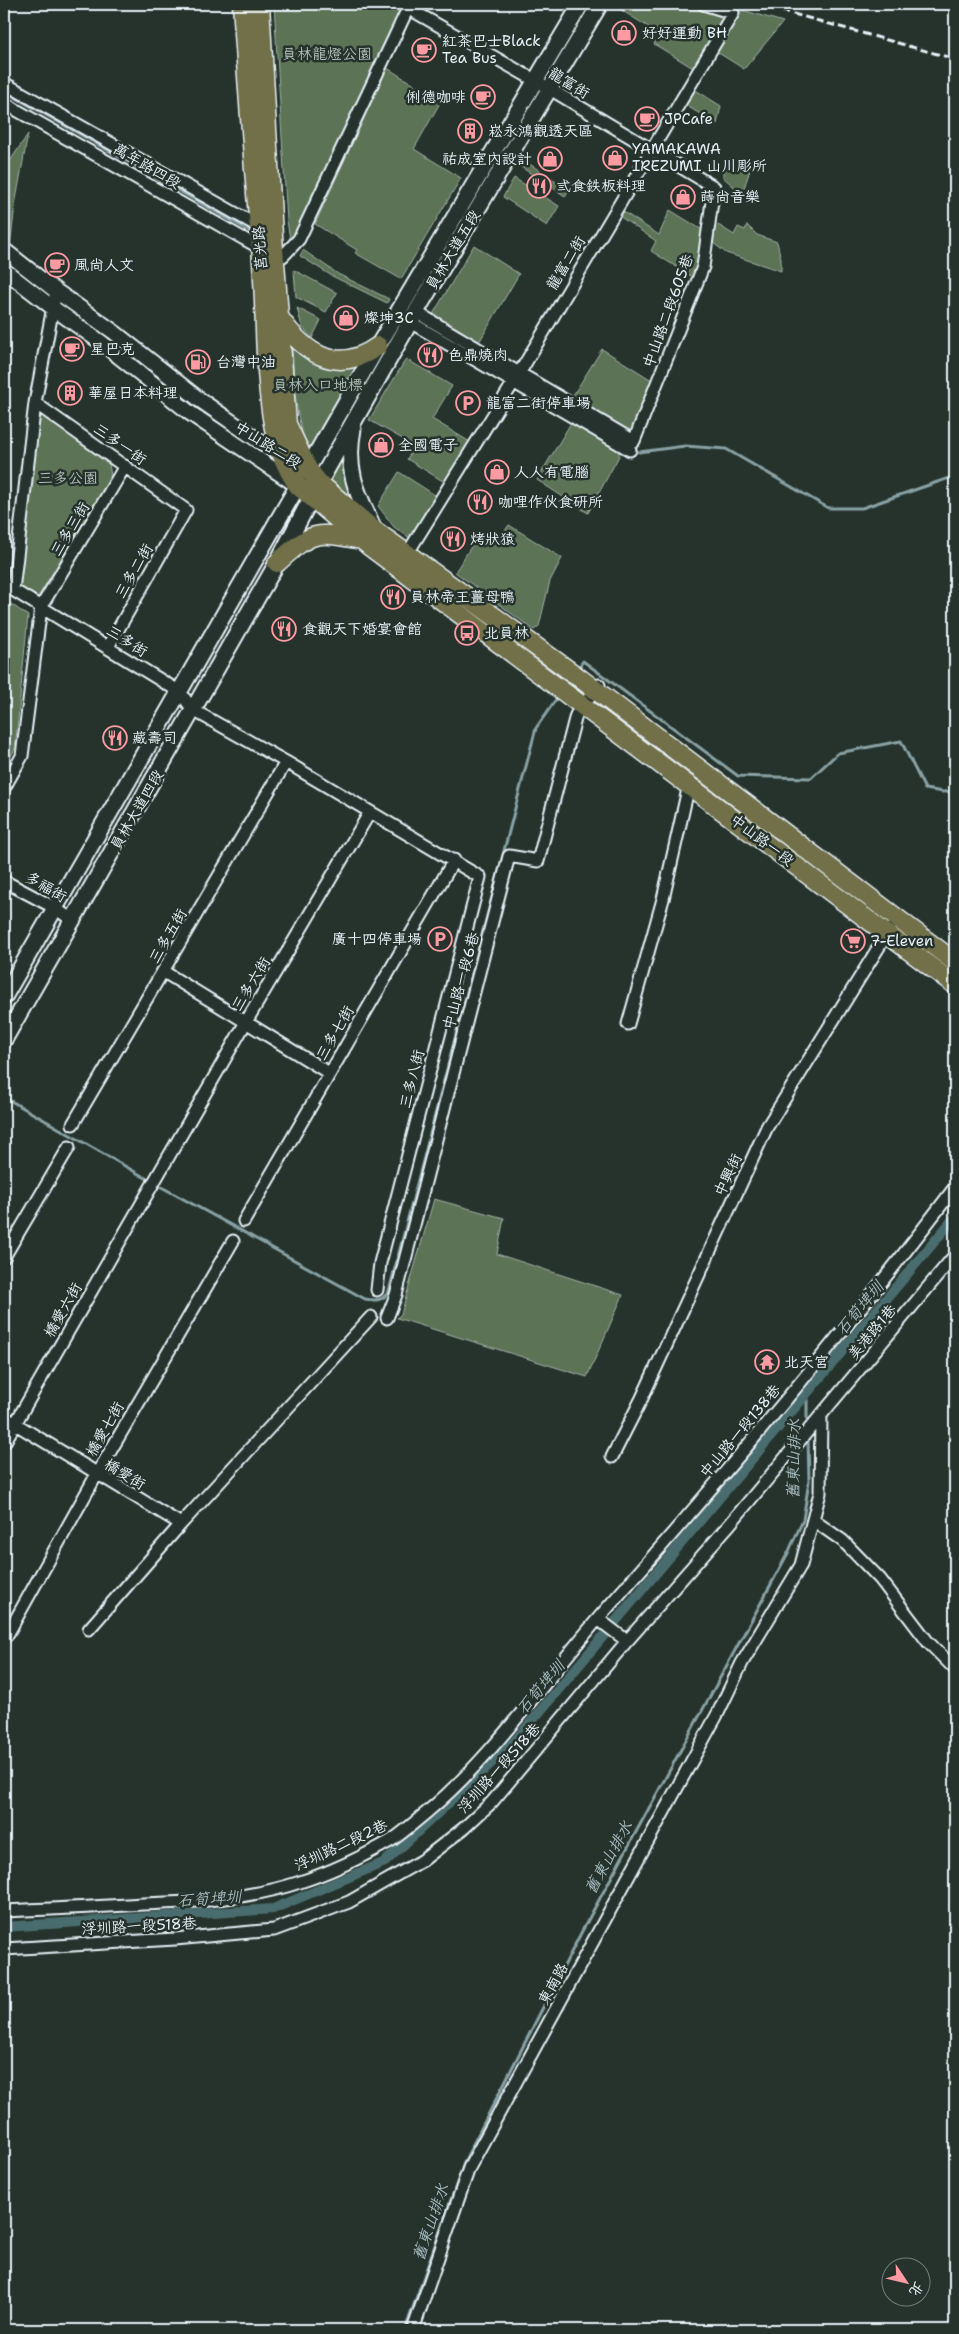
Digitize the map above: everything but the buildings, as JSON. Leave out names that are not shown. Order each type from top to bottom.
[{"type":"main road","name":"莒光路","points":[[242,4],[266,231],[276,257],[278,316],[287,424],[308,469]]},
{"type":"main road","name":"莒光路","points":[[260,4],[266,231],[260,248],[269,405],[276,440],[281,454],[298,486]]},
{"type":"main road","name":"員林大道五段","points":[[308,469],[378,346],[581,4]]},
{"type":"main road","name":"員林大道五段","points":[[312,500],[319,483],[413,317],[600,4]]},
{"type":"main road","points":[[278,316],[291,335],[310,352],[321,357],[335,360],[350,358],[368,353],[378,346]]},
{"type":"main road","points":[[277,563],[298,544],[312,536],[325,533],[369,535],[350,467],[350,445],[363,405]]},
{"type":"main road","name":"員林大道四段","points":[[4,997],[308,469]]},
{"type":"main road","name":"中山路二段","points":[[308,469],[369,535],[569,694]]},
{"type":"main road","name":"中山路二段","points":[[298,486],[312,500],[369,535],[406,554],[581,679]]},
{"type":"main road","name":"員林大道四段","points":[[4,1040],[312,500]]},
{"type":"main road","name":"中山路一段","points":[[581,679],[598,687],[898,920],[955,962]]},
{"type":"main road","name":"中山路一段","points":[[569,694],[886,933],[936,973],[955,985]]},
{"type":"street","name":"龍富二街","points":[[406,554],[517,377],[733,12],[703,4]]},
{"type":"street","name":"龍富街","points":[[409,6],[714,187]]},
{"type":"street","points":[[276,257],[284,256],[299,239],[409,6]]},
{"type":"street","name":"萬年路四段","points":[[4,83],[266,231]]},
{"type":"street","name":"萬年路四段","points":[[4,103],[276,257]]},
{"type":"street","name":"中山路二段605巷","points":[[517,377],[632,446],[703,266],[714,187]]},
{"type":"street","name":"中山路二段","points":[[4,250],[56,291],[114,332],[200,400],[281,454],[308,469]]},
{"type":"street","name":"中山路二段","points":[[4,270],[52,308],[102,343],[190,413],[298,486]]},
{"type":"street","name":"三多街","points":[[56,291],[35,403],[12,590],[180,692],[193,710],[286,762],[480,876]]},
{"type":"street","points":[[413,317],[517,377]]},
{"type":"street","name":"三多一街","points":[[35,403],[186,510]]},
{"type":"street","name":"三多三街","points":[[41,607],[125,466]]},
{"type":"street","name":"三多二街","points":[[108,647],[186,510]]},
{"type":"street","points":[[4,788],[22,756],[41,607]]},
{"type":"street","name":"中山路一段6巷","points":[[387,1318],[396,1295],[509,856],[538,861],[576,715],[598,687]]},
{"type":"street","name":"三多五街","points":[[73,1124],[286,762]]},
{"type":"street","points":[[628,1024],[663,899],[689,785]]},
{"type":"street","name":"三多六街","points":[[148,1192],[370,812]]},
{"type":"street","name":"三多七街","points":[[244,1221],[454,860]]},
{"type":"street","name":"三多八街","points":[[377,1290],[380,1263],[480,876]]},
{"type":"street","name":"多福街","points":[[4,881],[55,908],[72,920]]},
{"type":"street","name":"中興街","points":[[612,1457],[642,1398],[767,1127],[886,933],[898,920]]},
{"type":"street","points":[[164,972],[329,1072]]},
{"type":"street","points":[[4,1257],[69,1147]]},
{"type":"street","name":"中山路一段138巷","points":[[598,1618],[679,1527],[789,1396],[814,1363],[856,1316],[955,1187]]},
{"type":"street","name":"橋愛六街","points":[[4,1443],[148,1192]]},
{"type":"street","name":"橋愛七街","points":[[7,1635],[96,1474],[233,1241]]},
{"type":"street","name":"美港路1巷","points":[[811,1427],[955,1255]]},
{"type":"street","points":[[89,1629],[181,1524],[371,1317]]},
{"type":"street","points":[[821,1416],[820,1493],[813,1520],[843,1541],[880,1579],[928,1642],[955,1669]]},
{"type":"street","name":"橋愛街","points":[[4,1417],[181,1524]]},
{"type":"street","name":"浮圳路一段518巷","points":[[4,1949],[175,1940],[274,1930],[349,1902],[423,1860],[485,1809],[811,1427]]},
{"type":"street","name":"東南路","points":[[413,2330],[469,2168],[718,1713],[742,1662],[801,1565],[813,1520]]},
{"type":"street","points":[[598,1618],[627,1641]]},
{"type":"street","name":"浮圳路二段2巷","points":[[4,1911],[188,1902],[259,1894],[300,1882],[394,1839],[456,1788],[598,1618]]},
{"type":"green space","name":"員林龍燈公園","points":[[274,4],[404,4],[291,245],[287,221]]},
{"type":"green space","points":[[618,4],[690,4],[718,12],[722,19],[693,68],[654,44],[660,34],[616,7]]},
{"type":"green space","points":[[742,10],[783,22],[744,69],[717,52]]},
{"type":"green space","points":[[387,68],[441,101],[414,149],[461,178],[401,279],[355,253],[357,250],[315,224]]},
{"type":"green space","points":[[694,89],[721,106],[717,124],[685,105]]},
{"type":"green space","points":[[529,103],[531,104],[330,451],[328,450],[362,387]]},
{"type":"green space","points":[[28,134],[15,205],[10,248],[4,244],[4,170]]},
{"type":"green space","points":[[525,161],[569,190],[565,196],[521,167]]},
{"type":"green space","points":[[723,168],[750,170],[742,194],[723,177]]},
{"type":"green space","points":[[514,178],[559,206],[547,226],[503,197]]},
{"type":"green space","points":[[670,210],[704,231],[694,278],[651,251],[656,241],[619,216],[622,211],[659,235]]},
{"type":"green space","points":[[715,223],[734,235],[738,227],[745,230],[747,225],[757,235],[777,242],[781,259],[781,271],[726,253],[712,242]]},
{"type":"green space","points":[[474,245],[519,274],[478,344],[432,316]]},
{"type":"green space","points":[[303,250],[338,274],[389,299],[387,303],[332,276],[300,256]]},
{"type":"green space","points":[[294,270],[337,293],[326,312],[296,297]]},
{"type":"green space","points":[[297,308],[321,320],[312,338],[302,327]]},
{"type":"green space","name":"員林入口地標","points":[[292,344],[362,361],[311,449],[308,449],[303,436],[297,410]]},
{"type":"green space","points":[[602,349],[655,382],[632,431],[624,432],[570,400]]},
{"type":"green space","points":[[406,359],[452,386],[432,419],[470,442],[446,483],[407,459],[415,446],[369,420]]},
{"type":"green space","name":"三多公園","points":[[44,415],[109,464],[111,476],[38,597],[34,600],[18,590],[37,425],[40,416]]},
{"type":"green space","points":[[572,421],[619,451],[619,456],[588,513],[537,480]]},
{"type":"green space","points":[[343,453],[354,500],[330,480]]},
{"type":"green space","points":[[399,472],[438,497],[414,536],[410,538],[394,527],[378,506]]},
{"type":"green space","points":[[509,525],[562,558],[550,581],[539,626],[534,630],[455,572],[479,534],[496,544]]},
{"type":"green space","points":[[4,599],[28,616],[15,749],[4,769]]},
{"type":"green space","points":[[434,1199],[504,1218],[497,1254],[623,1295],[587,1377],[397,1318],[401,1314]]},
{"type":"waterway","points":[[4,91],[253,233]]},
{"type":"waterway","points":[[633,449],[639,452],[685,446],[726,449],[828,508],[862,508],[955,476]]},
{"type":"waterway","points":[[577,670],[583,661],[738,776],[811,778],[838,753],[901,741],[925,789],[943,792],[955,791]]},
{"type":"waterway","points":[[156,1184],[365,1299],[379,1300],[387,1294],[536,728],[559,695]]},
{"type":"waterway","points":[[4,1097],[151,1181]]},
{"type":"waterway","name":"石筍埤圳","points":[[4,1927],[273,1909],[385,1862],[516,1740],[955,1217]]},
{"type":"waterway","name":"舊東山排水","points":[[807,1394],[807,1427]]},
{"type":"waterway","name":"舊東山排水","points":[[405,2330],[465,2160],[581,1933],[788,1553],[803,1520],[809,1481],[808,1438]]},
{"type":"railway","points":[[758,4],[955,59]]},
{"type":"place","name":"好好運動 BH","points":[[624,33]]},
{"type":"place","name":"紅茶巴士Black Tea Bus","points":[[424,50]]},
{"type":"place","name":"俐德咖啡","points":[[483,97]]},
{"type":"place","name":"JPCafe","points":[[647,119]]},
{"type":"place","name":"崧永鴻觀透天區","points":[[470,131]]},
{"type":"place","name":"YAMAKAWA IREZUMI 山川彫所","points":[[615,158]]},
{"type":"place","name":"祐成室內設計","points":[[550,159]]},
{"type":"place","name":"弎食鉄板料理","points":[[539,186]]},
{"type":"place","name":"蒔尚音樂","points":[[683,197]]},
{"type":"place","name":"風尚人文","points":[[57,265]]},
{"type":"place","name":"燦坤3C","points":[[346,318]]},
{"type":"place","name":"星巴克","points":[[72,349]]},
{"type":"place","name":"色鼎燒肉","points":[[430,355]]},
{"type":"place","name":"台灣中油","points":[[198,362]]},
{"type":"place","name":"華屋日本料理","points":[[70,393]]},
{"type":"place","name":"龍富二街停車場","points":[[468,403]]},
{"type":"place","name":"全國電子","points":[[381,445]]},
{"type":"place","name":"人人有電腦","points":[[497,472]]},
{"type":"place","name":"咖哩作伙食研所","points":[[480,502]]},
{"type":"place","name":"烤狀猿","points":[[453,539]]},
{"type":"place","name":"員林帝王薑母鴨","points":[[393,597]]},
{"type":"place","name":"食觀天下婚宴會館","points":[[284,629]]},
{"type":"place","name":"北員林","points":[[467,633]]},
{"type":"place","name":"藏壽司","points":[[115,738]]},
{"type":"place","name":"廣十四停車場","points":[[440,939]]},
{"type":"place","name":"7-Eleven","points":[[853,941]]},
{"type":"place","name":"北天宮","points":[[767,1362]]}]
